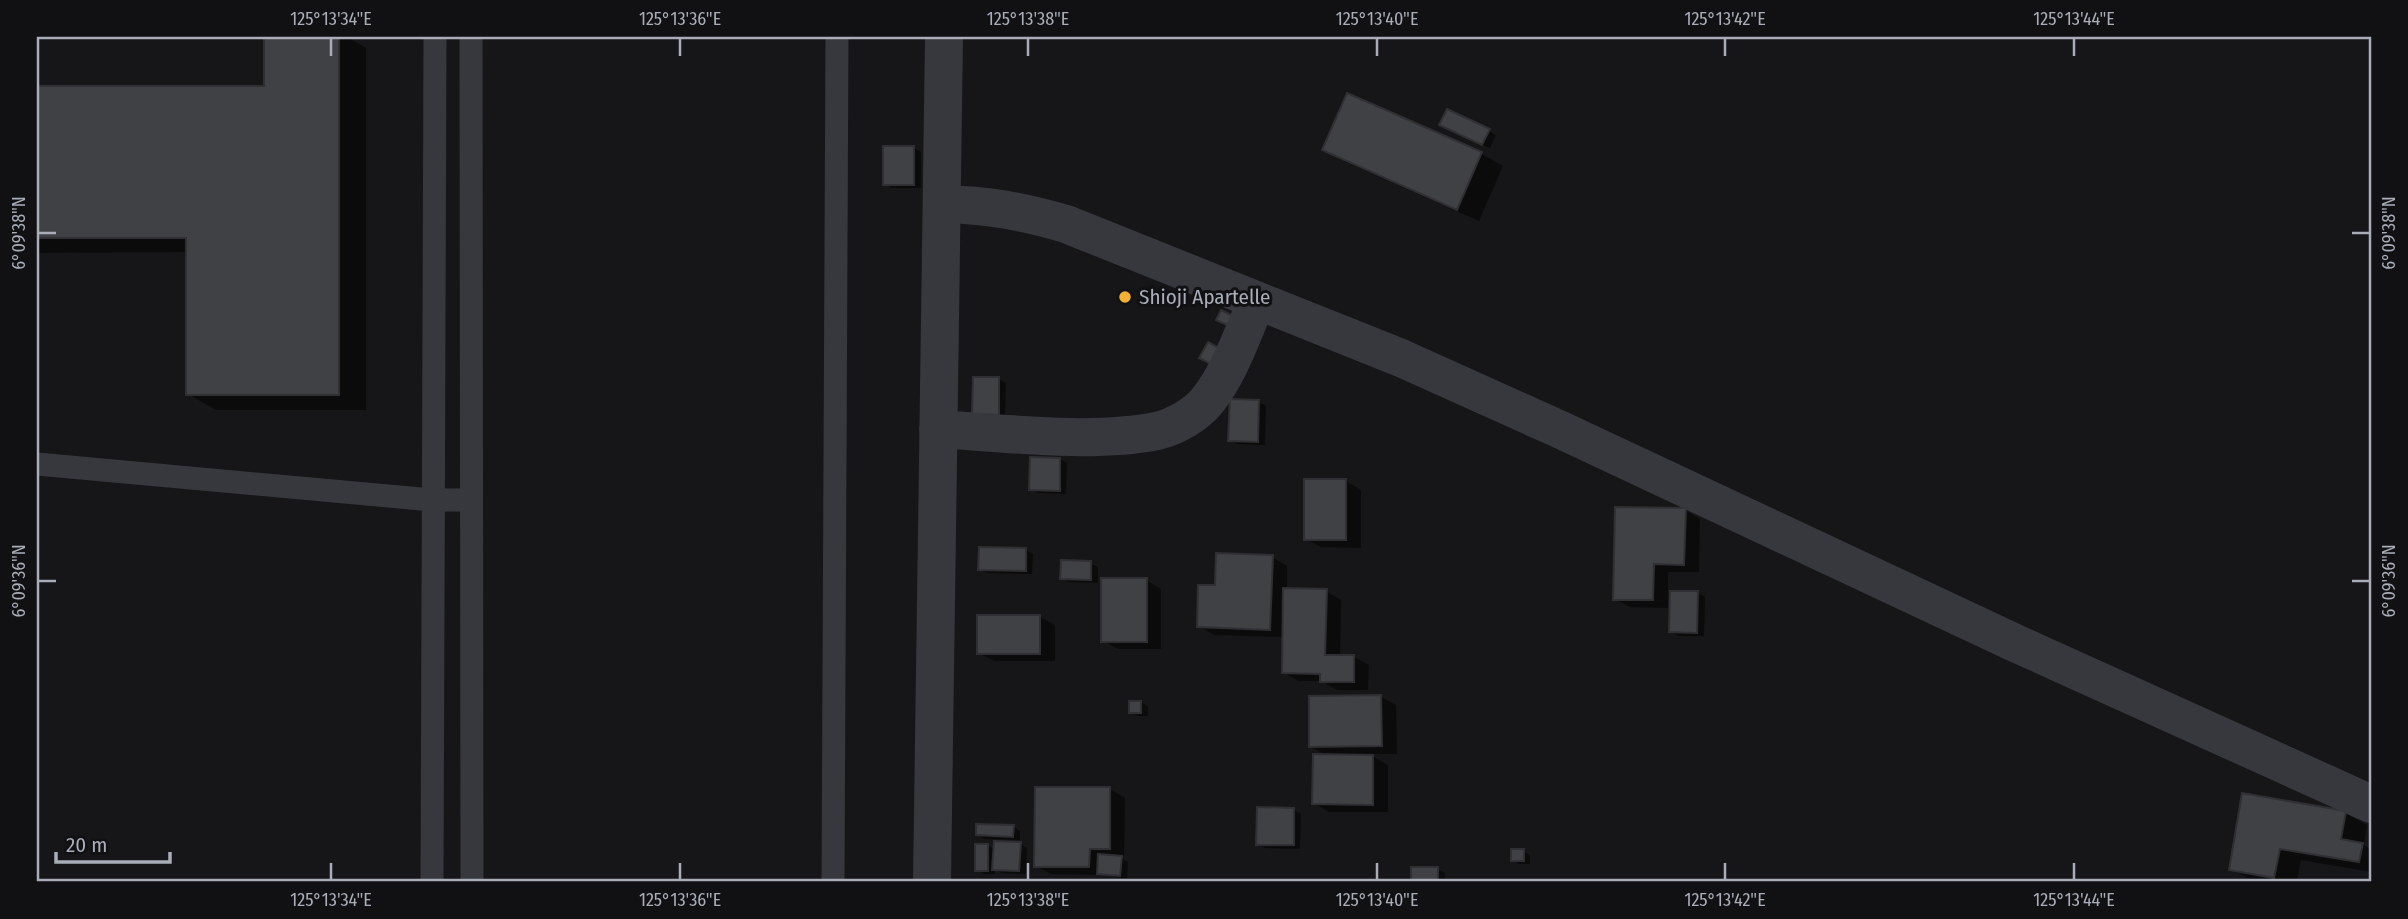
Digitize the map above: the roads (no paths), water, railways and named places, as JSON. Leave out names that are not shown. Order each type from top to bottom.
[{"type":"street","points":[[932,882],[944,37]]},
{"type":"street","points":[[942,204],[1021,211],[1066,224],[1401,359],[1561,430],[2013,642],[2371,804]]},
{"type":"street","points":[[939,429],[1056,436],[1113,436],[1159,430],[1186,419],[1206,402],[1224,374],[1257,301]]},
{"type":"lane","points":[[432,882],[435,37]]},
{"type":"lane","points":[[471,37],[472,882]]},
{"type":"lane","points":[[833,882],[837,37]]},
{"type":"lane","points":[[37,464],[432,499],[471,499]]},
{"type":"place","name":"Shioji Apartelle","points":[[1125,297]]}]
